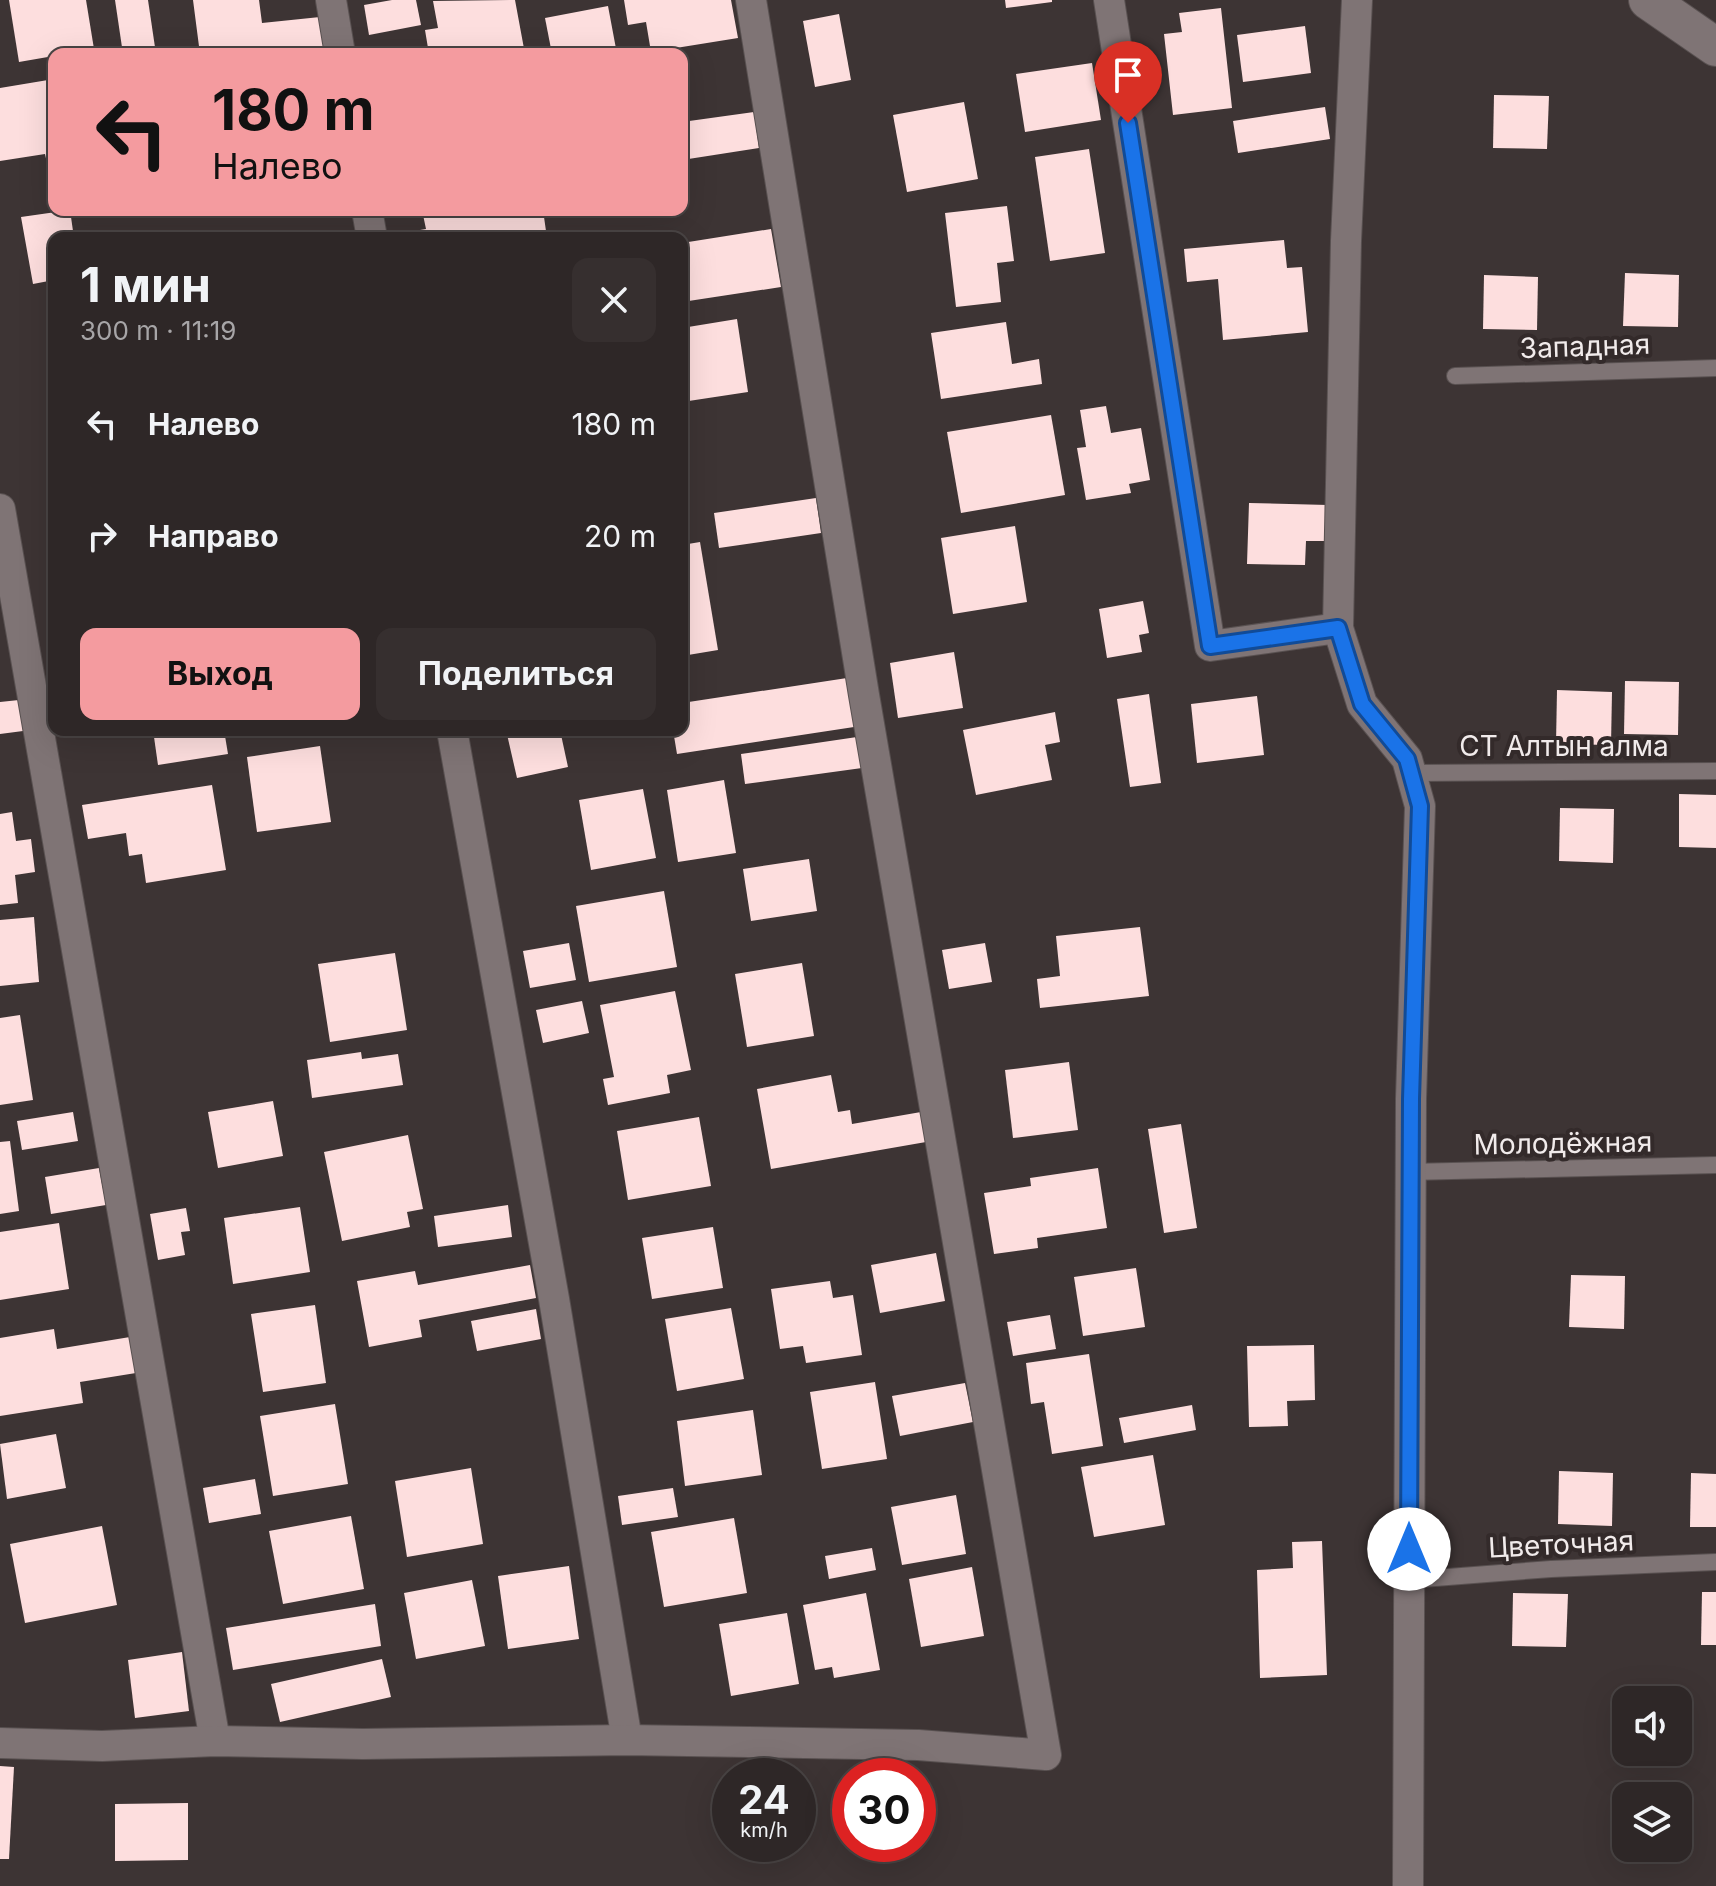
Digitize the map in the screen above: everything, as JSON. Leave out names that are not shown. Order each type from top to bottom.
[{"type":"street","points":[[331,0],[339,48]]},
{"type":"street","points":[[0,1743],[102,1746],[215,1741],[363,1744],[627,1740],[918,1745],[1046,1755],[866,711],[751,0]]},
{"type":"street","points":[[1109,0],[1210,646],[1338,628]]},
{"type":"street","points":[[1357,0],[1346,241],[1338,628],[1362,704],[1407,759],[1420,806],[1410,1172],[1408,1886]]},
{"type":"street","points":[[1648,0],[1716,47]]},
{"type":"street","points":[[0,509],[215,1741]]},
{"type":"street","points":[[453,736],[554,1299],[627,1740]]},
{"type":"lane","name":"Западная","points":[[1455,376],[1716,368]]},
{"type":"lane","name":"СТ Алтын алма","points":[[1412,773],[1716,771]]},
{"type":"lane","name":"Молодёжная","points":[[1410,1172],[1716,1165]]},
{"type":"lane","name":"Цветочная","points":[[1409,1580],[1551,1569],[1716,1562]]},
{"type":"building","points":[[9,0],[86,0],[94,48],[48,48],[48,57],[19,62]]},
{"type":"building","points":[[115,0],[148,0],[155,48],[122,48]]},
{"type":"building","points":[[193,0],[259,0],[262,23],[320,17],[324,48],[199,48]]},
{"type":"building","points":[[416,0],[421,25],[369,35],[364,5]]},
{"type":"building","points":[[515,0],[524,48],[428,48],[425,30],[438,28],[433,1]]},
{"type":"building","points":[[624,0],[731,0],[738,38],[676,48],[650,48],[646,22],[628,25]]},
{"type":"building","points":[[1005,0],[1052,0],[1052,2],[1006,8]]},
{"type":"building","points":[[608,6],[616,48],[551,48],[545,18]]},
{"type":"building","points":[[1221,8],[1232,108],[1173,115],[1164,34],[1182,32],[1179,13]]},
{"type":"building","points":[[839,14],[851,80],[815,87],[803,21]]},
{"type":"building","points":[[1305,26],[1311,73],[1243,82],[1237,35]]},
{"type":"building","points":[[1092,63],[1101,120],[1025,132],[1016,74]]},
{"type":"building","points":[[48,80],[48,163],[45,154],[0,161],[0,88]]},
{"type":"building","points":[[1494,95],[1549,96],[1547,149],[1493,148]]},
{"type":"building","points":[[964,102],[978,179],[907,192],[893,115]]},
{"type":"building","points":[[1325,107],[1330,139],[1238,153],[1233,121]]},
{"type":"building","points":[[754,112],[759,148],[688,159],[688,121]]},
{"type":"building","points":[[1089,149],[1105,253],[1050,261],[1035,157]]},
{"type":"building","points":[[1007,206],[1014,261],[997,263],[1001,302],[956,307],[945,213]]},
{"type":"building","points":[[48,213],[48,216],[71,216],[73,232],[48,232],[48,281],[33,284],[21,217]]},
{"type":"building","points":[[423,216],[544,216],[546,232],[408,232],[426,229]]},
{"type":"building","points":[[771,229],[781,287],[688,301],[688,242]]},
{"type":"building","points":[[1284,240],[1287,268],[1302,267],[1308,332],[1223,340],[1218,279],[1187,282],[1184,249]]},
{"type":"building","points":[[1625,273],[1679,275],[1678,327],[1623,326]]},
{"type":"building","points":[[1484,275],[1538,277],[1537,330],[1483,329]]},
{"type":"building","points":[[737,319],[748,392],[688,401],[688,327]]},
{"type":"building","points":[[1006,322],[1012,364],[1039,359],[1042,384],[941,399],[931,333]]},
{"type":"building","points":[[1106,406],[1111,433],[1141,428],[1150,480],[1129,484],[1131,493],[1086,500],[1077,448],[1086,447],[1080,410]]},
{"type":"building","points":[[1051,415],[1065,495],[961,513],[947,432]]},
{"type":"building","points":[[816,498],[821,533],[719,548],[714,513]]},
{"type":"building","points":[[1249,503],[1328,505],[1326,541],[1306,541],[1305,565],[1247,564]]},
{"type":"building","points":[[1015,526],[1027,602],[953,614],[941,538]]},
{"type":"building","points":[[700,542],[718,650],[688,655],[688,544]]},
{"type":"building","points":[[1143,601],[1149,633],[1139,635],[1142,652],[1107,658],[1099,609]]},
{"type":"building","points":[[954,652],[963,708],[898,718],[890,663]]},
{"type":"building","points":[[847,678],[854,727],[677,754],[674,736],[688,736],[688,702]]},
{"type":"building","points":[[1625,681],[1679,682],[1678,735],[1624,734]]},
{"type":"building","points":[[1557,690],[1612,692],[1611,745],[1556,744]]},
{"type":"building","points":[[1149,694],[1161,783],[1130,787],[1117,699]]},
{"type":"building","points":[[1257,696],[1264,755],[1197,763],[1191,704]]},
{"type":"building","points":[[19,700],[23,731],[0,734],[0,702]]},
{"type":"building","points":[[1055,712],[1060,742],[1045,745],[1052,780],[976,795],[963,730]]},
{"type":"building","points":[[154,736],[225,736],[228,754],[158,765]]},
{"type":"building","points":[[507,736],[561,736],[568,767],[517,778]]},
{"type":"building","points":[[857,737],[862,768],[745,784],[741,754]]},
{"type":"building","points":[[320,746],[331,822],[257,832],[247,757]]},
{"type":"building","points":[[724,780],[736,853],[678,862],[667,790]]},
{"type":"building","points":[[212,785],[226,870],[146,883],[142,854],[129,856],[126,833],[88,839],[82,805]]},
{"type":"building","points":[[643,789],[656,858],[591,870],[579,800]]},
{"type":"building","points":[[1679,794],[1716,795],[1716,848],[1679,847]]},
{"type":"building","points":[[1560,808],[1614,809],[1613,863],[1559,861]]},
{"type":"building","points":[[12,812],[16,841],[31,839],[35,872],[15,875],[18,903],[0,905],[0,814]]},
{"type":"building","points":[[809,859],[817,911],[751,921],[743,869]]},
{"type":"building","points":[[664,891],[677,967],[589,982],[576,906]]},
{"type":"building","points":[[34,917],[39,982],[0,986],[0,920]]},
{"type":"building","points":[[1140,927],[1149,996],[1040,1008],[1037,979],[1060,976],[1056,936]]},
{"type":"building","points":[[569,943],[576,980],[530,988],[523,951]]},
{"type":"building","points":[[985,943],[992,982],[949,989],[942,950]]},
{"type":"building","points":[[395,953],[407,1030],[330,1042],[318,964]]},
{"type":"building","points":[[802,963],[814,1036],[747,1047],[735,974]]},
{"type":"building","points":[[675,991],[691,1070],[667,1075],[670,1093],[608,1105],[603,1079],[614,1077],[600,1005]]},
{"type":"building","points":[[582,1001],[589,1033],[543,1043],[536,1010]]},
{"type":"building","points":[[20,1015],[33,1100],[0,1105],[0,1018]]},
{"type":"building","points":[[361,1052],[362,1059],[398,1054],[403,1085],[312,1098],[307,1060]]},
{"type":"building","points":[[1069,1062],[1078,1130],[1013,1138],[1005,1070]]},
{"type":"building","points":[[831,1075],[838,1112],[850,1110],[852,1124],[921,1112],[926,1142],[771,1169],[757,1089]]},
{"type":"building","points":[[273,1101],[283,1156],[218,1168],[208,1112]]},
{"type":"building","points":[[73,1112],[78,1141],[22,1150],[17,1121]]},
{"type":"building","points":[[699,1117],[711,1186],[628,1200],[617,1131]]},
{"type":"building","points":[[1181,1124],[1197,1228],[1164,1233],[1148,1129]]},
{"type":"building","points":[[408,1135],[423,1209],[407,1212],[410,1227],[342,1241],[324,1152]]},
{"type":"building","points":[[10,1141],[19,1211],[0,1214],[0,1142]]},
{"type":"building","points":[[99,1168],[106,1205],[51,1214],[45,1177]]},
{"type":"building","points":[[1098,1168],[1107,1228],[1037,1238],[1038,1248],[994,1254],[984,1193],[1031,1186],[1030,1178]]},
{"type":"building","points":[[508,1205],[512,1237],[438,1247],[434,1216]]},
{"type":"building","points":[[300,1207],[310,1272],[233,1284],[224,1218]]},
{"type":"building","points":[[186,1208],[190,1231],[181,1232],[185,1255],[158,1260],[150,1214]]},
{"type":"building","points":[[59,1223],[69,1289],[0,1300],[0,1232]]},
{"type":"building","points":[[713,1227],[723,1288],[652,1299],[642,1238]]},
{"type":"building","points":[[936,1253],[945,1301],[880,1313],[871,1265]]},
{"type":"building","points":[[530,1265],[536,1298],[419,1320],[422,1337],[369,1347],[357,1281],[415,1271],[418,1285]]},
{"type":"building","points":[[1136,1268],[1145,1327],[1083,1336],[1074,1277]]},
{"type":"building","points":[[1571,1275],[1625,1276],[1624,1329],[1569,1327]]},
{"type":"building","points":[[830,1281],[833,1298],[853,1295],[862,1355],[806,1363],[803,1346],[780,1349],[771,1289]]},
{"type":"building","points":[[315,1305],[326,1383],[263,1392],[251,1314]]},
{"type":"building","points":[[731,1308],[744,1379],[677,1391],[665,1319]]},
{"type":"building","points":[[536,1309],[541,1339],[477,1351],[471,1321]]},
{"type":"building","points":[[1050,1315],[1056,1349],[1013,1356],[1007,1322]]},
{"type":"building","points":[[54,1329],[57,1349],[130,1337],[136,1373],[80,1382],[83,1403],[0,1416],[0,1338]]},
{"type":"building","points":[[1314,1345],[1315,1400],[1287,1401],[1288,1426],[1249,1427],[1247,1346]]},
{"type":"building","points":[[1089,1354],[1103,1446],[1052,1454],[1044,1402],[1031,1404],[1026,1363]]},
{"type":"building","points":[[875,1382],[887,1459],[822,1469],[810,1392]]},
{"type":"building","points":[[965,1383],[973,1422],[900,1436],[892,1396]]},
{"type":"building","points":[[335,1404],[348,1484],[273,1496],[260,1416]]},
{"type":"building","points":[[1192,1405],[1196,1430],[1124,1443],[1119,1418]]},
{"type":"building","points":[[753,1410],[762,1475],[685,1486],[677,1421]]},
{"type":"building","points":[[56,1434],[66,1488],[7,1499],[0,1444]]},
{"type":"building","points":[[1153,1455],[1165,1525],[1094,1537],[1081,1467]]},
{"type":"building","points":[[471,1468],[483,1544],[407,1557],[395,1481]]},
{"type":"building","points":[[1559,1471],[1613,1473],[1612,1526],[1558,1524]]},
{"type":"building","points":[[1691,1473],[1716,1474],[1716,1527],[1690,1527]]},
{"type":"building","points":[[255,1479],[261,1514],[209,1523],[203,1488]]},
{"type":"building","points":[[673,1488],[678,1517],[622,1525],[618,1496]]},
{"type":"building","points":[[956,1495],[966,1554],[902,1565],[891,1507]]},
{"type":"building","points":[[351,1516],[364,1589],[283,1604],[269,1531]]},
{"type":"building","points":[[734,1518],[747,1593],[664,1607],[651,1532]]},
{"type":"building","points":[[102,1526],[117,1605],[25,1623],[10,1544]]},
{"type":"building","points":[[1322,1541],[1327,1675],[1260,1678],[1257,1570],[1293,1568],[1292,1542]]},
{"type":"building","points":[[872,1548],[876,1570],[829,1579],[825,1556]]},
{"type":"building","points":[[569,1566],[579,1639],[508,1649],[498,1576]]},
{"type":"building","points":[[972,1567],[984,1636],[921,1647],[909,1579]]},
{"type":"building","points":[[472,1580],[485,1646],[416,1659],[404,1593]]},
{"type":"building","points":[[1702,1592],[1716,1592],[1716,1645],[1701,1645]]},
{"type":"building","points":[[866,1593],[880,1670],[834,1678],[832,1667],[815,1670],[803,1605]]},
{"type":"building","points":[[1513,1593],[1568,1594],[1566,1647],[1512,1646]]},
{"type":"building","points":[[375,1604],[381,1646],[233,1670],[226,1628]]},
{"type":"building","points":[[787,1613],[799,1684],[731,1696],[719,1624]]},
{"type":"building","points":[[182,1652],[189,1711],[135,1718],[128,1660]]},
{"type":"building","points":[[382,1659],[391,1697],[280,1722],[271,1684]]},
{"type":"building","points":[[0,1766],[14,1767],[9,1859],[0,1859]]},
{"type":"building","points":[[188,1803],[188,1860],[115,1861],[115,1804]]},
{"type":"route","points":[[1128,123],[1210,646],[1338,628],[1362,704],[1407,759],[1420,806],[1411,1099],[1409,1549]]}]
